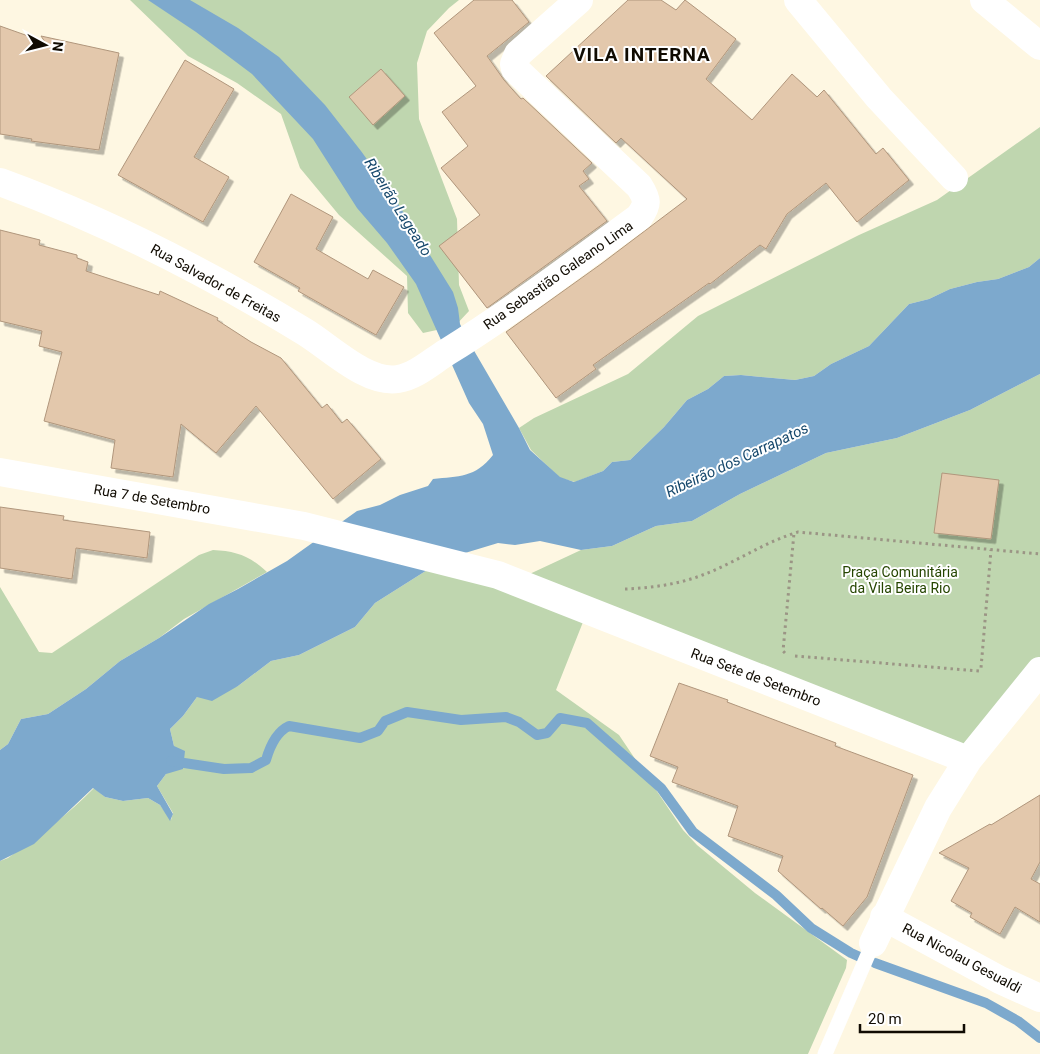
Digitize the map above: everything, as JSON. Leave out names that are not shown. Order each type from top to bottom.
[{"type":"street","name":"Rua Sebastião Galeano Lima","points":[[424,366],[475,334],[639,217],[646,207],[646,197],[639,186],[516,69],[514,64],[518,54],[579,0]]},
{"type":"street","points":[[798,0],[879,98],[954,178]]},
{"type":"street","points":[[984,0],[1040,46]]},
{"type":"street","name":"Rua Salvador de Freitas","points":[[0,182],[39,196],[109,226],[208,276],[307,333],[364,372],[384,380],[396,379],[411,376],[424,366]]},
{"type":"street","name":"Rua 7 de Setembro","points":[[0,472],[304,526],[460,566]]},
{"type":"street","name":"Rua Sete de Setembro","points":[[460,566],[498,576],[968,760]]},
{"type":"street","points":[[873,943],[938,808],[968,760],[1040,671]]},
{"type":"street","name":"Rua Nicolau Gesualdi","points":[[884,917],[1000,980],[1040,998]]},
{"type":"lane","points":[[825,1054],[873,943]]},
{"type":"path","points":[[620,590],[670,584],[697,577],[794,533],[806,532],[1040,554]]},
{"type":"path","points":[[794,533],[783,651],[786,655],[966,671],[979,671],[981,668],[991,550]]},
{"type":"green space","points":[[130,0],[459,0],[427,31],[417,63],[419,119],[457,219],[459,285],[469,311],[455,326],[423,333],[408,313],[407,276],[339,215],[300,168],[281,114],[237,83],[188,56]]},
{"type":"green space","points":[[1040,127],[1040,258],[1029,267],[998,279],[950,289],[929,299],[909,304],[869,346],[831,364],[814,376],[795,380],[741,375],[724,376],[708,389],[687,400],[664,427],[630,460],[612,462],[603,471],[575,482],[560,478],[531,450],[519,428],[534,418],[628,374],[698,316],[859,235],[937,200]]},
{"type":"green space","name":"Praça Comunitária da Vila Beira Rio","points":[[1040,374],[1040,670],[966,756],[521,578],[581,550],[612,546],[656,526],[692,521],[740,494],[826,453],[897,438],[970,410]]},
{"type":"green space","points":[[213,550],[242,555],[255,562],[267,572],[184,619],[159,638],[120,661],[86,689],[48,714],[21,719],[8,744],[0,750],[0,587],[39,652],[52,653],[199,555]]},
{"type":"green space","points":[[432,567],[585,617],[556,690],[619,735],[683,830],[697,845],[755,893],[847,960],[846,968],[808,1054],[0,1054],[0,861],[8,858],[52,825],[94,788],[105,797],[123,801],[148,798],[160,805],[171,820],[173,813],[157,786],[166,774],[174,746],[170,729],[183,716],[197,697],[238,686],[271,661],[299,655],[355,627],[375,603]]},
{"type":"water","points":[[148,0],[190,0],[238,28],[279,57],[325,105],[392,194],[453,292],[460,324],[530,450],[560,477],[574,482],[603,471],[612,462],[630,460],[664,427],[687,400],[708,389],[724,376],[741,375],[795,380],[814,376],[831,364],[869,346],[909,304],[929,299],[950,289],[998,279],[1029,267],[1040,258],[1040,374],[970,410],[897,438],[826,453],[740,494],[692,521],[656,526],[612,546],[581,550],[540,541],[515,545],[498,543],[465,553],[432,567],[375,603],[355,627],[299,655],[271,661],[238,686],[212,701],[197,697],[183,716],[170,729],[174,746],[185,751],[183,769],[166,774],[157,786],[173,814],[170,821],[160,805],[148,798],[123,801],[105,797],[93,788],[34,844],[0,861],[0,750],[8,744],[21,719],[48,714],[86,689],[120,661],[159,638],[209,604],[287,561],[357,511],[380,505],[400,495],[428,486],[433,479],[459,476],[473,472],[486,463],[493,455],[483,424],[469,403],[416,284],[387,243],[357,208],[313,139],[252,74],[196,32]]},
{"type":"building","points":[[474,0],[512,0],[529,22],[487,56],[504,80],[521,99],[523,98],[592,163],[583,171],[589,179],[579,186],[607,221],[487,308],[439,246],[480,215],[441,168],[468,146],[442,112],[476,86],[434,33]]},
{"type":"building","points":[[628,0],[661,0],[676,10],[685,0],[736,39],[706,79],[752,120],[792,74],[817,97],[824,90],[876,154],[883,148],[909,180],[857,222],[826,183],[787,214],[766,249],[760,245],[710,284],[593,365],[596,369],[556,398],[506,332],[687,199],[621,138],[616,143],[546,76]]},
{"type":"building","points":[[0,26],[45,42],[41,36],[119,53],[99,150],[31,141],[32,139],[0,134]]},
{"type":"building","points":[[185,60],[234,89],[194,157],[229,177],[203,222],[118,175]]},
{"type":"building","points":[[381,69],[405,96],[373,125],[349,97]]},
{"type":"building","points":[[291,194],[333,217],[316,249],[368,279],[373,270],[404,287],[376,335],[298,291],[300,288],[254,262]]},
{"type":"building","points":[[0,230],[40,240],[39,245],[77,255],[77,258],[88,262],[86,271],[159,295],[160,291],[218,318],[217,320],[251,342],[281,358],[322,408],[327,404],[342,423],[347,419],[381,459],[333,499],[256,406],[216,453],[181,424],[173,477],[111,468],[115,440],[44,421],[62,352],[39,346],[42,331],[0,321]]},
{"type":"building","points":[[942,473],[999,480],[991,539],[934,533]]},
{"type":"building","points":[[0,507],[64,516],[63,520],[150,532],[147,558],[76,548],[72,579],[0,568]]},
{"type":"building","points":[[679,683],[728,700],[727,702],[836,743],[835,746],[913,775],[867,897],[843,926],[778,871],[783,856],[728,836],[738,806],[672,782],[678,767],[650,756]]},
{"type":"building","points":[[1040,795],[1040,862],[1031,879],[1040,884],[1040,922],[1015,907],[1000,934],[970,917],[972,913],[951,901],[969,868],[939,853],[991,825]]},
{"type":"waterway","points":[[171,761],[224,769],[251,768],[266,760],[274,740],[280,732],[289,726],[360,738],[378,731],[385,721],[407,712],[461,720],[506,717],[519,722],[537,735],[547,733],[560,718],[587,723],[661,788],[693,832],[776,895],[811,928],[860,957]]},
{"type":"waterway","points":[[875,963],[986,1003],[1018,1021],[1040,1038]]},
{"type":"district","name":"VILA INTERNA","points":[[642,54]]},
{"type":"water label","name":"Ribeirão Lageado","points":[[398,207]]},
{"type":"water label","name":"Ribeirão dos Carrapatos","points":[[737,460]]}]
